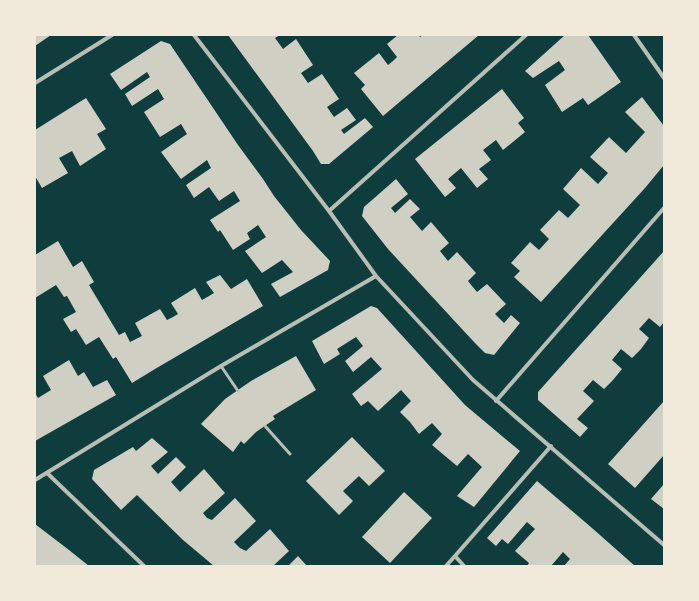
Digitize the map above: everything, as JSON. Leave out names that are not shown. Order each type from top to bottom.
[{"type":"street","points":[[35,83],[112,35]]},
{"type":"street","points":[[194,35],[329,210],[376,276],[473,380],[664,545]]},
{"type":"street","points":[[329,210],[526,35]]},
{"type":"street","points":[[634,35],[664,78]]},
{"type":"street","points":[[496,401],[664,208]]},
{"type":"street","points":[[35,480],[221,366],[376,276]]},
{"type":"street","points":[[446,566],[551,446]]},
{"type":"street","points":[[47,473],[144,566]]},
{"type":"street","points":[[455,556],[464,566]]},
{"type":"lane","points":[[221,366],[238,391]]},
{"type":"lane","points":[[265,426],[290,454]]},
{"type":"building","points":[[35,35],[51,35],[35,46]]},
{"type":"building","points":[[228,35],[280,35],[275,38],[283,49],[296,39],[313,65],[301,73],[308,83],[322,74],[339,99],[327,107],[334,117],[347,108],[356,120],[341,130],[344,134],[365,118],[373,127],[329,164],[321,164]]},
{"type":"building","points":[[398,35],[419,35],[420,37],[423,35],[479,35],[383,116],[361,89],[365,85],[354,73],[379,53],[388,65],[393,61],[397,57],[387,44]]},
{"type":"building","points":[[565,35],[588,35],[621,82],[588,105],[583,98],[562,112],[545,85],[565,70],[559,61],[533,78],[525,71]]},
{"type":"building","points":[[161,41],[170,44],[274,196],[301,230],[330,261],[328,270],[280,297],[271,284],[293,272],[282,260],[262,273],[245,251],[266,237],[258,225],[247,233],[250,239],[233,250],[220,230],[218,232],[210,220],[240,201],[234,191],[219,201],[209,187],[194,198],[186,185],[211,168],[207,160],[181,179],[161,152],[187,134],[181,124],[160,137],[144,112],[164,99],[158,89],[132,106],[125,94],[150,77],[147,72],[121,90],[110,74]]},
{"type":"building","points":[[502,89],[524,118],[518,123],[525,132],[503,150],[496,140],[483,150],[491,160],[479,169],[488,179],[477,188],[461,168],[448,179],[456,188],[445,197],[415,159]]},
{"type":"building","points":[[642,97],[664,126],[664,165],[645,188],[541,302],[514,277],[520,271],[511,263],[530,242],[539,250],[549,239],[540,230],[559,210],[568,218],[580,205],[563,189],[581,168],[598,184],[608,173],[590,157],[609,137],[626,153],[645,132],[625,112]]},
{"type":"building","points":[[86,98],[106,129],[97,134],[106,149],[80,166],[72,151],[59,158],[68,173],[42,188],[35,176],[35,130]]},
{"type":"building","points":[[396,179],[408,194],[391,208],[395,213],[410,199],[420,209],[410,217],[422,231],[431,222],[449,243],[440,251],[448,261],[457,252],[476,273],[468,281],[477,292],[487,284],[506,304],[495,314],[504,323],[511,315],[520,323],[494,355],[485,353],[474,342],[388,249],[362,216],[364,207]]},
{"type":"building","points":[[58,241],[73,267],[82,261],[94,282],[89,285],[119,335],[125,332],[130,342],[142,336],[135,323],[160,309],[167,320],[173,317],[178,314],[171,303],[195,288],[202,300],[209,296],[214,293],[206,282],[220,275],[231,289],[247,279],[263,306],[132,383],[116,357],[113,359],[99,337],[86,345],[76,329],[71,332],[63,319],[76,312],[67,296],[64,297],[56,285],[35,298],[35,255]]},
{"type":"building","points":[[664,251],[664,322],[660,327],[649,318],[639,329],[649,338],[641,349],[632,358],[621,349],[612,360],[622,369],[613,380],[604,389],[593,380],[583,391],[594,401],[577,419],[588,428],[580,437],[538,400],[538,392]]},
{"type":"building","points":[[371,306],[377,308],[465,405],[520,451],[474,507],[457,496],[482,467],[468,454],[457,466],[432,445],[442,434],[432,423],[419,434],[400,412],[411,401],[401,390],[378,411],[368,401],[361,406],[352,394],[382,369],[371,357],[353,372],[345,361],[363,346],[356,337],[337,349],[340,354],[324,364],[312,341]]},
{"type":"building","points":[[296,356],[316,390],[273,416],[275,419],[256,432],[244,444],[241,441],[233,452],[201,424],[225,399],[251,381]]},
{"type":"building","points":[[69,360],[78,376],[84,372],[93,387],[107,380],[116,395],[35,441],[35,393],[38,398],[51,390],[43,376]]},
{"type":"building","points":[[664,401],[664,455],[635,488],[608,464]]},
{"type":"building","points":[[352,437],[385,471],[369,486],[359,476],[343,491],[353,501],[339,515],[306,481]]},
{"type":"building","points":[[152,438],[168,452],[151,466],[158,474],[176,457],[186,467],[171,482],[180,492],[204,469],[225,493],[203,513],[207,518],[212,520],[235,498],[256,521],[234,542],[240,548],[246,551],[270,529],[289,551],[273,566],[214,566],[183,540],[137,495],[121,510],[92,479],[94,470],[133,447],[136,451]]},
{"type":"building","points":[[537,481],[635,566],[564,566],[570,559],[563,552],[551,566],[527,566],[529,563],[515,551],[535,529],[527,522],[508,544],[502,539],[496,546],[487,538]]},
{"type":"building","points":[[664,484],[664,509],[651,499]]},
{"type":"building","points":[[404,492],[432,518],[390,563],[362,537]]},
{"type":"building","points":[[35,524],[69,550],[89,566],[35,566]]},
{"type":"building","points":[[298,556],[307,566],[288,566]]}]
